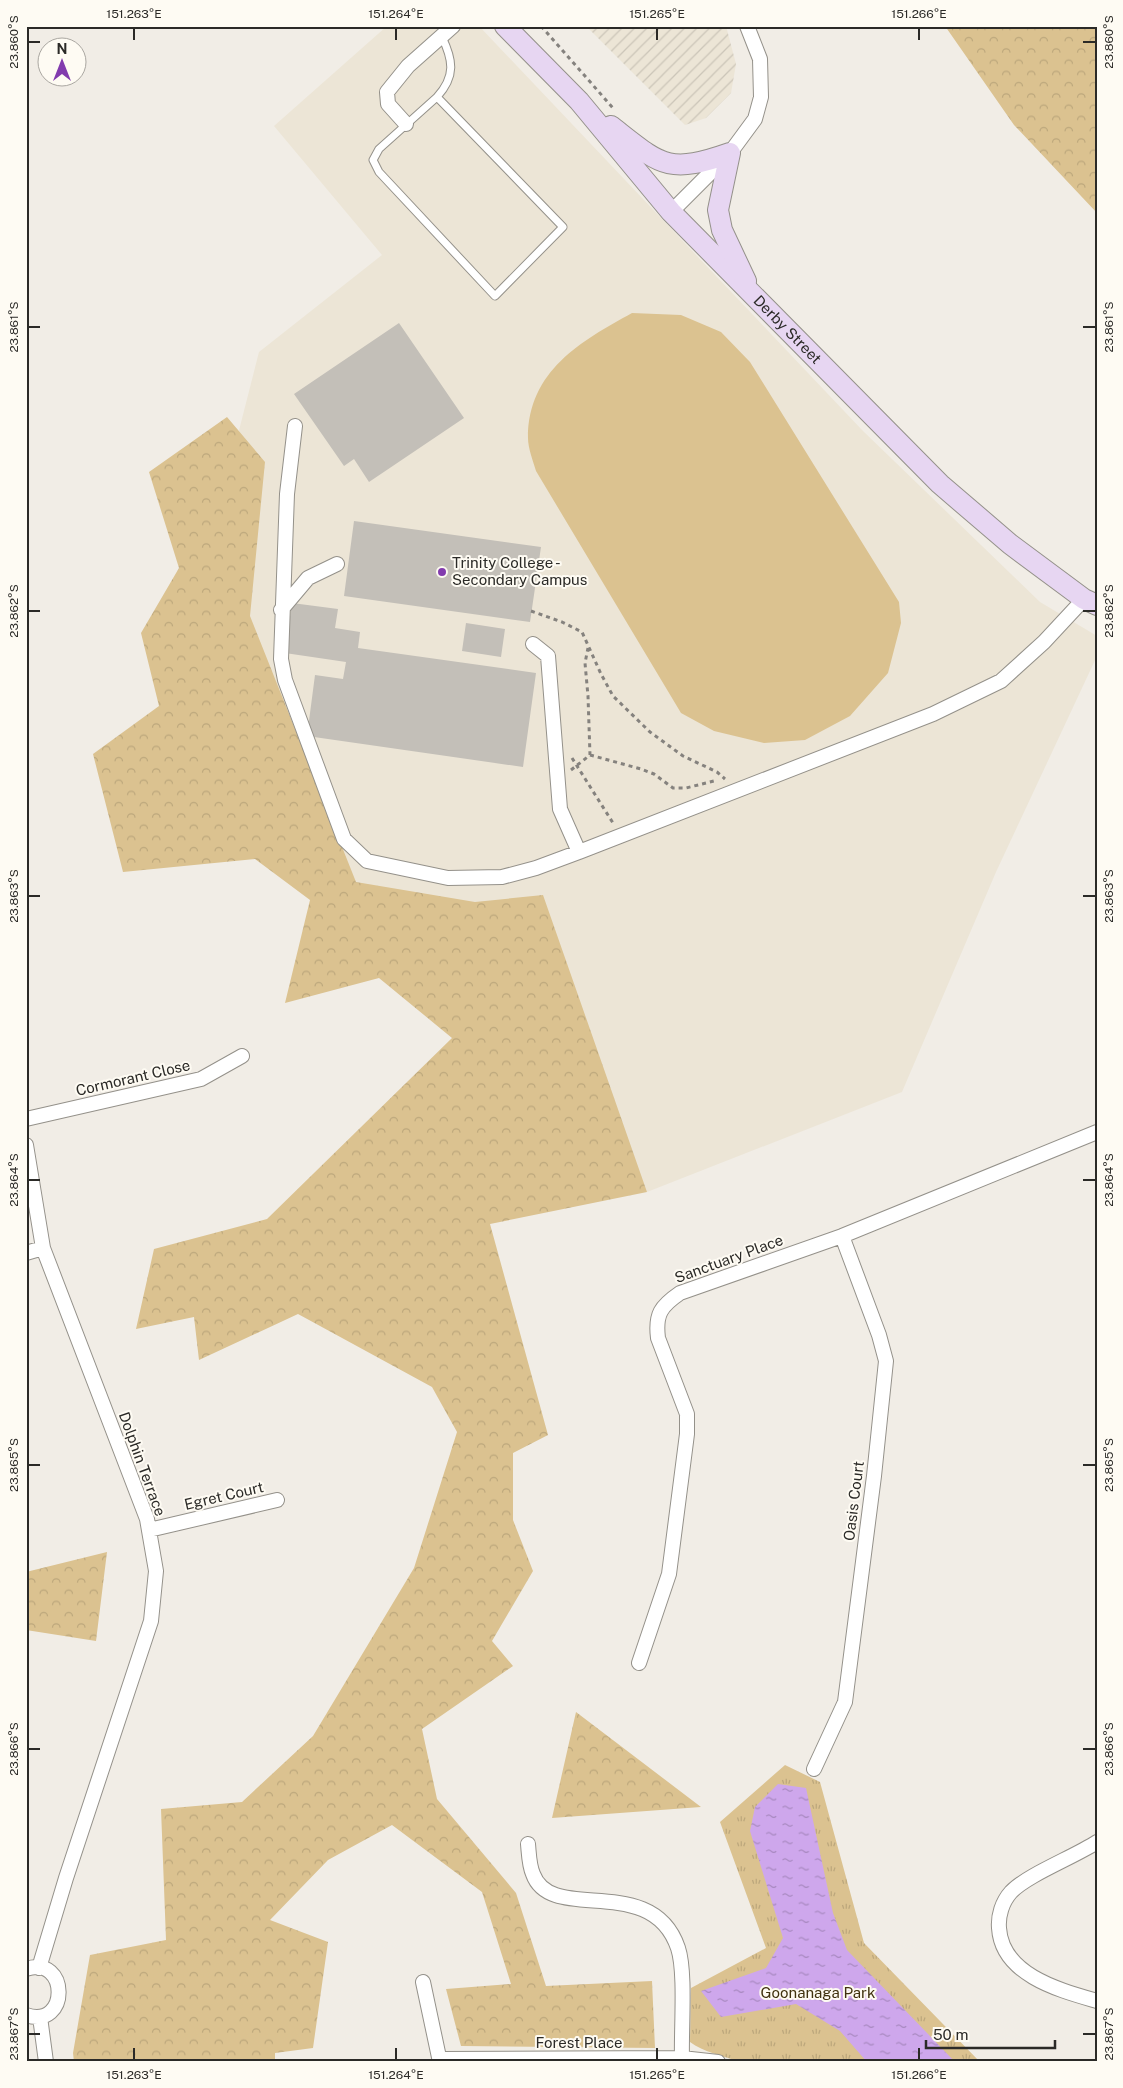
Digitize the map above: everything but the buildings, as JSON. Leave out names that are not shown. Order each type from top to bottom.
[{"type":"main road","name":"Derby Street","points":[[505,26],[579,101],[671,212],[940,484],[1010,544],[1090,602]]},
{"type":"main road","points":[[579,101],[641,150],[662,163],[685,166],[730,153],[718,210],[722,230],[753,296]]},
{"type":"street","points":[[406,124],[388,104],[387,92],[408,66],[453,26]]},
{"type":"street","points":[[671,212],[730,153],[755,119],[762,97],[760,59],[747,26]]},
{"type":"street","points":[[294,426],[287,494],[281,610],[281,659],[285,680],[344,839],[367,861],[448,878],[502,877],[536,868],[933,714],[1001,681],[1090,602]]},
{"type":"street","points":[[281,610],[308,578],[337,564]]},
{"type":"street","points":[[533,644],[548,656],[560,809],[578,852]]},
{"type":"street","name":"Cormorant Close","points":[[26,1119],[201,1079],[242,1056]]},
{"type":"street","name":"Sanctuary Place","points":[[639,1663],[669,1574],[687,1434],[686,1409],[658,1338],[657,1328],[661,1310],[680,1293],[842,1236],[1097,1132]]},
{"type":"street","name":"Dolphin Terrace","points":[[26,1145],[43,1248],[143,1510],[156,1571],[151,1621],[66,1878],[33,1968]]},
{"type":"street","name":"Oasis Court","points":[[814,1769],[845,1702],[873,1485],[886,1361],[879,1334],[842,1236]]},
{"type":"street","points":[[26,1253],[43,1248]]},
{"type":"street","name":"Egret Court","points":[[148,1530],[277,1500]]},
{"type":"street","points":[[1097,1842],[1011,1892],[999,1918],[1003,1947],[1010,1960],[1020,1969],[1063,1990],[1097,2001]]},
{"type":"street","points":[[528,1844],[533,1875],[543,1889],[555,1896],[634,1905],[656,1916],[673,1936],[679,1949],[681,1965],[682,2058]]},
{"type":"street","points":[[33,1968],[54,1976],[60,1992],[54,2008],[33,2016],[46,2062]]},
{"type":"street","name":"Forest Place","points":[[423,1982],[440,2061],[608,2061],[682,2058],[718,2062]]},
{"type":"lane","points":[[437,97],[563,228],[494,296],[379,172],[372,160],[379,149],[447,86],[452,57],[442,36]]},
{"type":"path","points":[[541,26],[620,115]]},
{"type":"path","points":[[531,611],[562,622],[582,632],[588,648],[613,696],[650,732],[684,756],[717,772],[738,791]]},
{"type":"path","points":[[588,648],[585,663],[590,755]]},
{"type":"path","points":[[568,750],[621,836]]},
{"type":"path","points":[[590,755],[654,774],[673,788],[699,786],[724,778]]},
{"type":"path","points":[[570,771],[590,755]]},
{"type":"shaded area","points":[[387,26],[479,26],[863,431],[1040,602],[1097,636],[1097,656],[996,872],[902,1092],[647,1192],[333,883],[208,552],[259,352],[382,255],[274,126]]},
{"type":"shaded area","points":[[586,26],[726,26],[736,64],[731,93],[706,118],[685,125]]},
{"type":"green space","points":[[945,26],[1097,26],[1097,213],[1014,125]]},
{"type":"green space","points":[[632,313],[681,315],[721,332],[750,362],[899,602],[901,623],[888,673],[850,716],[805,740],[764,743],[714,731],[681,713],[536,471],[528,442],[530,415],[537,394],[547,376],[577,347]]},
{"type":"green space","points":[[227,417],[265,462],[250,616],[356,882],[475,902],[543,895],[647,1192],[490,1224],[548,1435],[513,1453],[513,1520],[533,1571],[492,1641],[513,1666],[422,1729],[437,1799],[516,1893],[546,1986],[652,1981],[655,2048],[461,2046],[446,1989],[511,1984],[482,1892],[392,1825],[328,1860],[270,1920],[328,1942],[313,2048],[275,2053],[275,2062],[74,2062],[73,2053],[90,1955],[166,1940],[161,1809],[242,1802],[313,1736],[414,1568],[457,1432],[432,1387],[298,1314],[199,1360],[194,1317],[136,1329],[154,1249],[267,1219],[452,1038],[379,978],[285,1003],[310,900],[255,859],[123,872],[93,754],[159,706],[141,633],[179,568],[149,472]]},
{"type":"green space","points":[[107,1552],[96,1641],[26,1630],[26,1572]]},
{"type":"green space","points":[[576,1712],[701,1807],[552,1818]]},
{"type":"green space","name":"Goonanaga Park","points":[[785,1765],[820,1782],[864,1943],[980,2062],[740,2062],[707,2051],[690,2042],[691,1988],[766,1948],[720,1822]]},
{"type":"water","points":[[778,1784],[806,1788],[833,1913],[847,1950],[955,2062],[867,2062],[840,2031],[796,2004],[721,2017],[701,1991],[766,1968],[783,1938],[750,1831],[755,1807]]},
{"type":"place","name":"Trinity College - Secondary Campus","points":[[442,572]]}]
